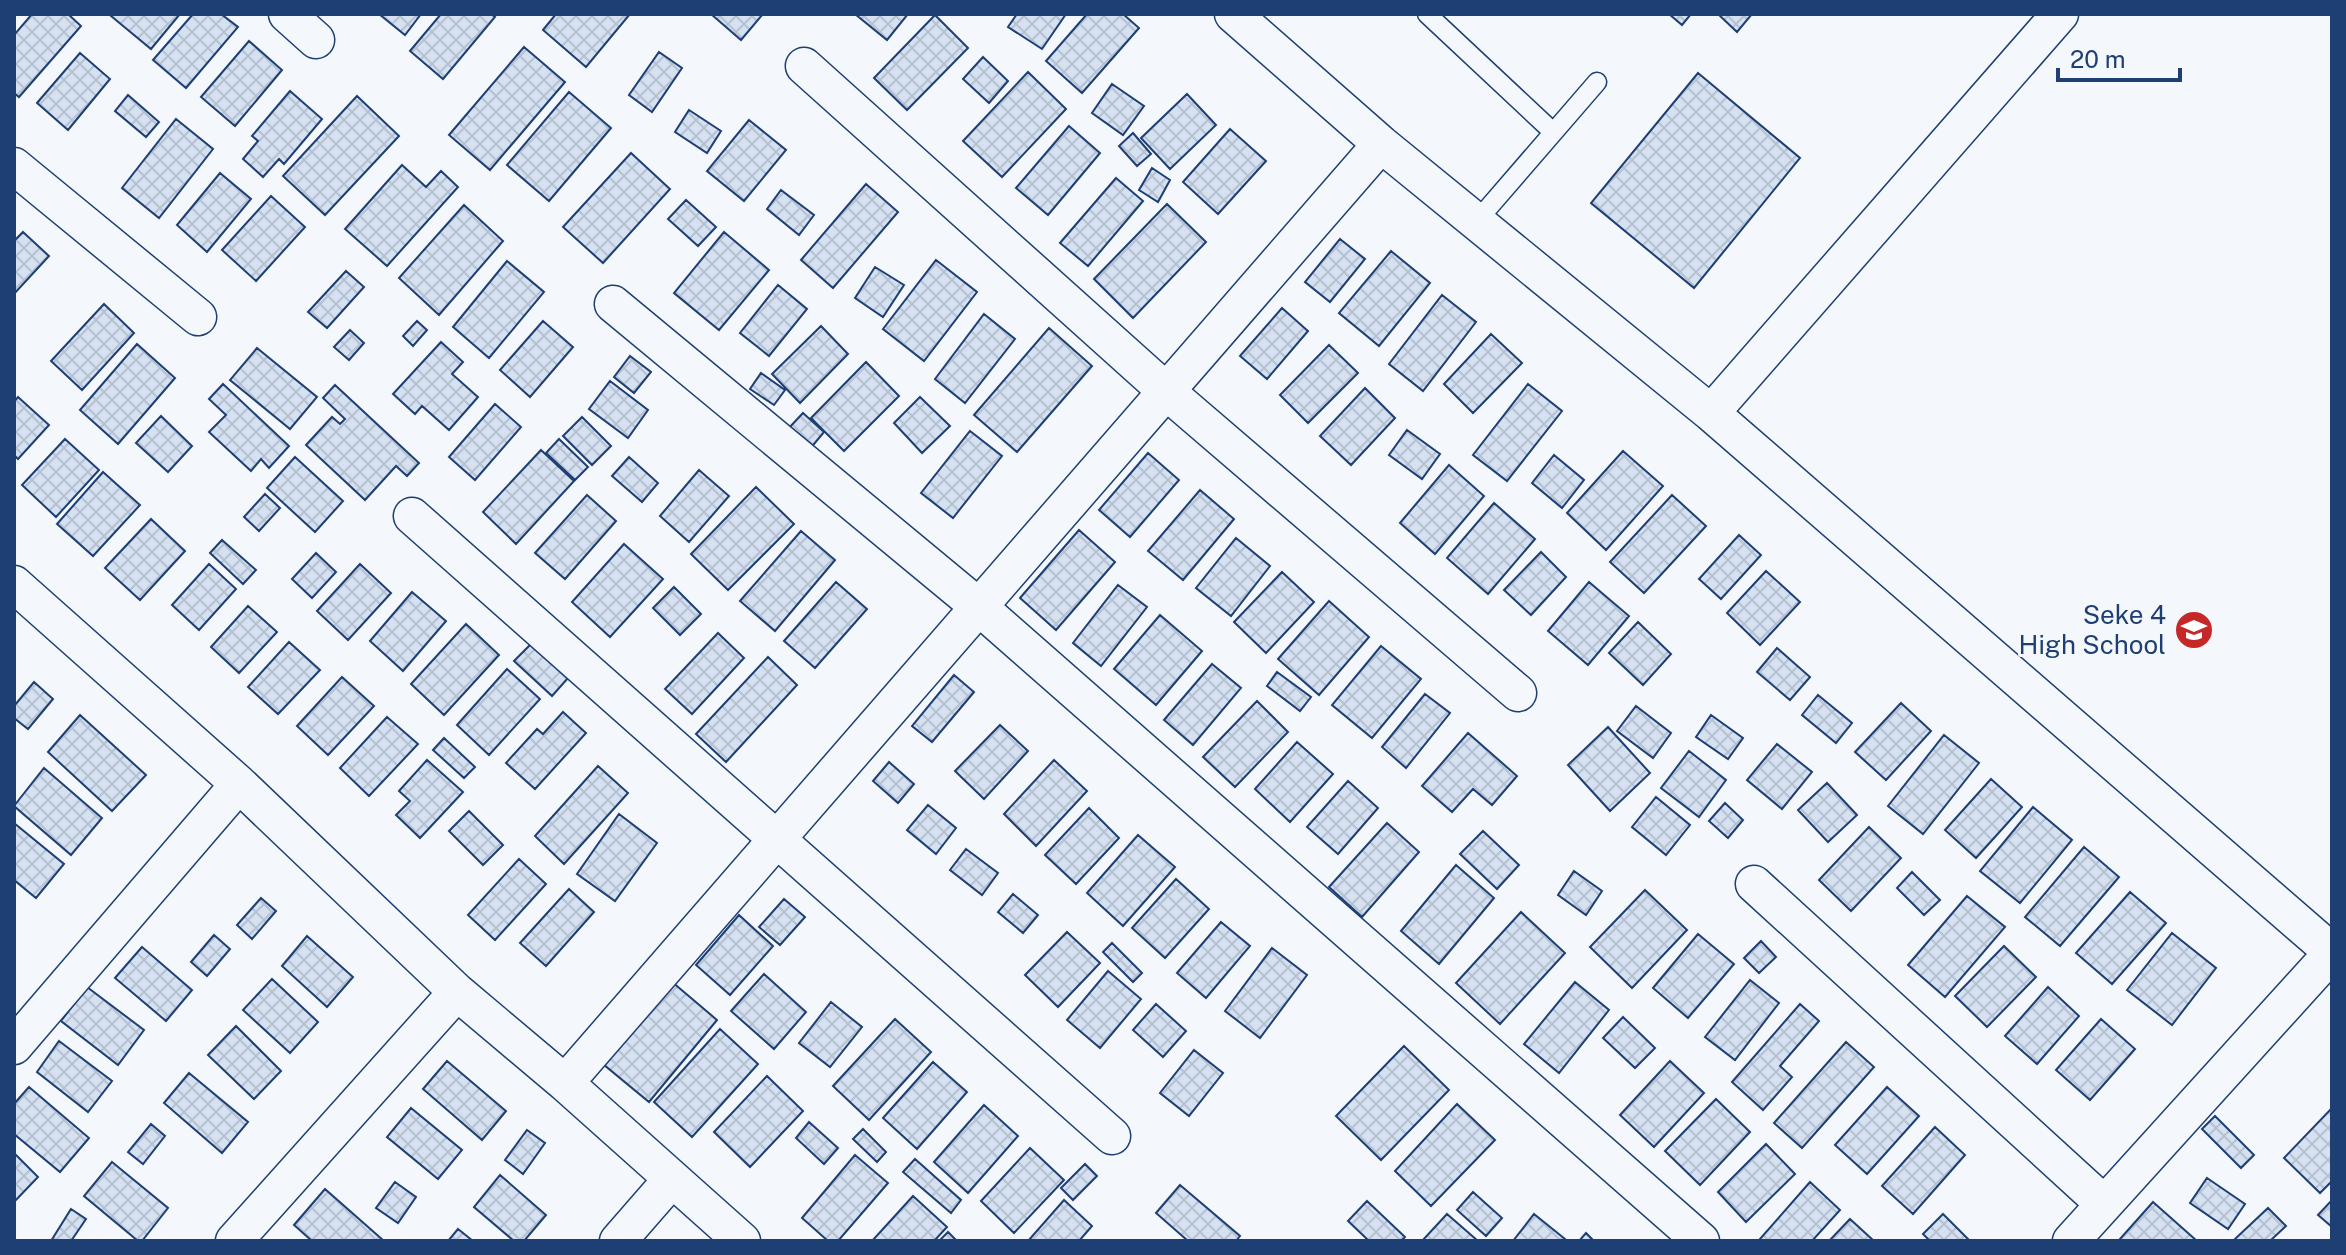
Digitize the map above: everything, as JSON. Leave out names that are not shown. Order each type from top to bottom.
[{"type":"street","points":[[287,14],[316,40]]},
{"type":"street","points":[[1233,14],[1381,144],[1711,413],[2332,953],[2071,1241]]},
{"type":"street","points":[[1711,413],[2060,14]]},
{"type":"street","points":[[804,66],[1166,391],[1518,693]]},
{"type":"street","points":[[565,1083],[1381,144]]},
{"type":"street","points":[[14,166],[198,317]]},
{"type":"street","points":[[613,304],[979,607],[1701,1241]]},
{"type":"street","points":[[412,516],[1112,1136]]},
{"type":"street","points":[[14,584],[239,784],[457,992],[565,1083],[742,1241]]},
{"type":"street","points":[[14,1046],[239,784]]},
{"type":"street","points":[[1754,884],[2103,1203]]},
{"type":"street","points":[[234,1241],[457,992]]},
{"type":"street","points":[[618,1241],[672,1179]]},
{"type":"lane","points":[[1427,14],[1553,132]]},
{"type":"lane","points":[[1476,222],[1597,82]]},
{"type":"building","points":[[32,14],[68,14],[81,26],[19,97],[14,93],[14,35]]},
{"type":"building","points":[[180,14],[151,49],[111,16]]},
{"type":"building","points":[[193,14],[221,14],[238,27],[186,88],[153,60]]},
{"type":"building","points":[[379,14],[421,14],[405,35]]},
{"type":"building","points":[[441,14],[491,14],[495,17],[443,79],[410,51]]},
{"type":"building","points":[[556,14],[630,14],[586,67],[543,30]]},
{"type":"building","points":[[711,14],[763,14],[741,40]]},
{"type":"building","points":[[855,14],[908,14],[887,40]]},
{"type":"building","points":[[1017,14],[1066,14],[1042,49],[1008,27]]},
{"type":"building","points":[[1087,14],[1123,14],[1139,28],[1082,93],[1046,61]]},
{"type":"building","points":[[1669,14],[1691,14],[1682,25]]},
{"type":"building","points":[[1718,14],[1752,14],[1737,32]]},
{"type":"building","points":[[935,15],[968,48],[907,110],[874,78]]},
{"type":"building","points":[[249,41],[282,70],[235,126],[201,97]]},
{"type":"building","points":[[524,47],[565,82],[490,170],[449,135]]},
{"type":"building","points":[[659,52],[682,68],[652,112],[629,95]]},
{"type":"building","points":[[80,53],[110,79],[68,130],[37,103]]},
{"type":"building","points":[[983,57],[1008,81],[989,103],[963,79]]},
{"type":"building","points":[[1028,72],[1066,109],[1002,177],[963,141]]},
{"type":"building","points":[[1698,73],[1800,158],[1694,288],[1591,203]]},
{"type":"building","points":[[1112,84],[1144,106],[1123,135],[1092,113]]},
{"type":"building","points":[[290,91],[322,119],[284,164],[279,159],[263,177],[243,159],[258,141],[252,136]]},
{"type":"building","points":[[569,92],[611,128],[549,201],[507,165]]},
{"type":"building","points":[[1187,94],[1216,125],[1170,169],[1141,138]]},
{"type":"building","points":[[128,95],[159,122],[146,137],[115,111]]},
{"type":"building","points":[[357,96],[399,136],[325,215],[283,176]]},
{"type":"building","points":[[689,110],[721,131],[707,153],[675,132]]},
{"type":"building","points":[[176,119],[213,149],[159,218],[122,188]]},
{"type":"building","points":[[749,120],[786,150],[744,201],[707,171]]},
{"type":"building","points":[[1069,126],[1100,153],[1048,215],[1016,188]]},
{"type":"building","points":[[1230,129],[1266,161],[1218,214],[1183,182]]},
{"type":"building","points":[[1133,133],[1151,154],[1137,166],[1119,146]]},
{"type":"building","points":[[631,153],[670,189],[603,263],[563,227]]},
{"type":"building","points":[[402,165],[426,187],[441,171],[458,187],[387,266],[345,229]]},
{"type":"building","points":[[1152,168],[1170,180],[1158,202],[1139,190]]},
{"type":"building","points":[[220,173],[251,199],[207,252],[177,225]]},
{"type":"building","points":[[1116,178],[1143,201],[1088,266],[1060,243]]},
{"type":"building","points":[[866,184],[898,212],[833,288],[801,260]]},
{"type":"building","points":[[781,190],[814,215],[799,235],[767,209]]},
{"type":"building","points":[[271,196],[305,227],[256,281],[222,250]]},
{"type":"building","points":[[686,200],[716,227],[698,246],[668,219]]},
{"type":"building","points":[[1167,204],[1206,242],[1133,318],[1094,279]]},
{"type":"building","points":[[464,205],[503,241],[439,315],[399,278]]},
{"type":"building","points":[[23,232],[49,256],[14,294],[14,241]]},
{"type":"building","points":[[724,232],[769,270],[719,330],[674,293]]},
{"type":"building","points":[[1340,239],[1365,259],[1330,302],[1305,282]]},
{"type":"building","points":[[1391,251],[1430,283],[1379,346],[1339,313]]},
{"type":"building","points":[[936,260],[977,292],[924,361],[883,329]]},
{"type":"building","points":[[507,261],[544,292],[489,358],[453,327]]},
{"type":"building","points":[[875,267],[904,285],[883,317],[855,298]]},
{"type":"building","points":[[346,271],[364,287],[327,328],[308,312]]},
{"type":"building","points":[[778,285],[807,309],[769,356],[740,333]]},
{"type":"building","points":[[1442,295],[1476,322],[1423,391],[1389,364]]},
{"type":"building","points":[[104,304],[134,333],[82,390],[51,361]]},
{"type":"building","points":[[1282,308],[1308,331],[1267,379],[1240,356]]},
{"type":"building","points":[[984,314],[1015,339],[965,403],[935,379]]},
{"type":"building","points":[[417,321],[427,330],[413,346],[403,336]]},
{"type":"building","points":[[543,321],[573,347],[530,397],[500,370]]},
{"type":"building","points":[[821,326],[848,354],[800,403],[772,374]]},
{"type":"building","points":[[1049,328],[1092,366],[1017,452],[974,415]]},
{"type":"building","points":[[350,330],[364,343],[349,360],[334,347]]},
{"type":"building","points":[[1491,334],[1522,363],[1473,413],[1444,384]]},
{"type":"building","points":[[441,342],[463,362],[452,374],[478,397],[449,430],[422,406],[415,414],[393,394]]},
{"type":"building","points":[[137,344],[175,378],[118,444],[80,410]]},
{"type":"building","points":[[1329,345],[1358,373],[1308,423],[1280,395]]},
{"type":"building","points":[[257,348],[317,397],[290,429],[230,380]]},
{"type":"building","points":[[630,356],[651,372],[634,393],[614,377]]},
{"type":"building","points":[[866,362],[899,396],[844,451],[811,418]]},
{"type":"building","points":[[761,373],[785,390],[774,405],[750,389]]},
{"type":"building","points":[[610,381],[648,410],[628,438],[589,409]]},
{"type":"building","points":[[223,384],[289,446],[269,468],[261,459],[251,471],[209,432],[226,415],[209,399]]},
{"type":"building","points":[[1528,384],[1562,411],[1507,481],[1473,455]]},
{"type":"building","points":[[335,385],[419,463],[407,476],[396,466],[365,500],[306,445],[332,417],[340,424],[345,419],[323,398]]},
{"type":"building","points":[[1365,388],[1395,418],[1351,465],[1320,436]]},
{"type":"building","points":[[18,397],[49,425],[18,459],[14,455],[14,402]]},
{"type":"building","points":[[920,397],[950,426],[922,453],[894,423]]},
{"type":"building","points":[[495,404],[521,427],[475,480],[449,457]]},
{"type":"building","points":[[803,413],[824,432],[809,450],[787,430]]},
{"type":"building","points":[[161,416],[192,446],[168,472],[136,443]]},
{"type":"building","points":[[582,417],[611,446],[592,465],[563,436]]},
{"type":"building","points":[[1407,430],[1440,454],[1422,479],[1389,455]]},
{"type":"building","points":[[970,431],[1002,456],[953,518],[921,493]]},
{"type":"building","points":[[65,439],[99,470],[56,517],[22,485]]},
{"type":"building","points":[[559,439],[588,467],[575,480],[546,453]]},
{"type":"building","points":[[541,450],[574,481],[516,544],[483,512]]},
{"type":"building","points":[[1623,451],[1663,486],[1606,550],[1567,513]]},
{"type":"building","points":[[1148,453],[1179,480],[1130,537],[1099,510]]},
{"type":"building","points":[[1554,455],[1584,480],[1562,508],[1532,483]]},
{"type":"building","points":[[295,457],[343,501],[315,532],[267,488]]},
{"type":"building","points":[[629,457],[658,483],[642,502],[612,476]]},
{"type":"building","points":[[1449,465],[1484,496],[1435,554],[1400,523]]},
{"type":"building","points":[[699,470],[729,496],[689,542],[660,516]]},
{"type":"building","points":[[103,472],[140,505],[93,556],[57,524]]},
{"type":"building","points":[[756,487],[794,524],[728,590],[691,554]]},
{"type":"building","points":[[1200,490],[1234,519],[1183,580],[1148,551]]},
{"type":"building","points":[[265,494],[280,508],[259,531],[244,517]]},
{"type":"building","points":[[587,495],[616,521],[565,579],[535,553]]},
{"type":"building","points":[[1672,495],[1706,526],[1644,593],[1610,562]]},
{"type":"building","points":[[1494,503],[1535,539],[1488,594],[1447,558]]},
{"type":"building","points":[[151,519],[185,551],[140,600],[105,568]]},
{"type":"building","points":[[1079,530],[1115,562],[1056,630],[1020,598]]},
{"type":"building","points":[[801,531],[835,560],[775,631],[740,601]]},
{"type":"building","points":[[1739,535],[1761,555],[1721,599],[1699,579]]},
{"type":"building","points":[[1236,538],[1270,566],[1231,616],[1196,588]]},
{"type":"building","points":[[222,540],[256,570],[243,584],[210,553]]},
{"type":"building","points":[[624,544],[663,579],[610,637],[572,602]]},
{"type":"building","points":[[1541,552],[1566,577],[1531,615],[1504,590]]},
{"type":"building","points":[[316,553],[336,572],[312,598],[292,579]]},
{"type":"building","points":[[209,564],[236,589],[199,630],[172,605]]},
{"type":"building","points":[[360,564],[391,593],[348,640],[317,611]]},
{"type":"building","points":[[1766,571],[1800,602],[1760,645],[1727,613]]},
{"type":"building","points":[[1282,572],[1314,602],[1266,653],[1234,622]]},
{"type":"building","points":[[836,582],[867,609],[815,668],[784,641]]},
{"type":"building","points":[[1589,582],[1629,616],[1588,665],[1548,631]]},
{"type":"building","points":[[1118,585],[1147,607],[1101,666],[1073,643]]},
{"type":"building","points":[[674,587],[701,614],[680,635],[653,608]]},
{"type":"building","points":[[412,592],[446,621],[403,671],[370,641]]},
{"type":"building","points":[[1329,601],[1369,637],[1319,695],[1278,659]]},
{"type":"building","points":[[248,606],[277,632],[239,673],[211,647]]},
{"type":"building","points":[[1160,615],[1202,651],[1156,705],[1114,669]]},
{"type":"building","points":[[1638,622],[1671,654],[1643,685],[1609,653]]},
{"type":"building","points":[[466,624],[499,655],[444,715],[411,684]]},
{"type":"building","points":[[718,633],[744,658],[692,714],[665,689]]},
{"type":"building","points":[[289,642],[320,670],[278,714],[248,687]]},
{"type":"building","points":[[531,644],[568,678],[552,696],[514,661]]},
{"type":"building","points":[[1381,646],[1421,679],[1372,738],[1332,705]]},
{"type":"building","points":[[1777,648],[1810,677],[1790,700],[1757,672]]},
{"type":"building","points":[[768,657],[797,685],[726,762],[696,734]]},
{"type":"building","points":[[1212,664],[1241,688],[1193,745],[1164,720]]},
{"type":"building","points":[[507,669],[540,699],[489,755],[457,725]]},
{"type":"building","points":[[1277,672],[1311,697],[1300,711],[1267,686]]},
{"type":"building","points":[[954,675],[974,692],[932,742],[912,726]]},
{"type":"building","points":[[342,677],[374,706],[328,755],[297,726]]},
{"type":"building","points":[[34,682],[53,699],[28,729],[14,718],[14,706]]},
{"type":"building","points":[[1425,694],[1450,713],[1406,768],[1382,747]]},
{"type":"building","points":[[1818,695],[1852,723],[1836,743],[1802,715]]},
{"type":"building","points":[[1257,701],[1288,732],[1235,787],[1203,757]]},
{"type":"building","points":[[1901,703],[1931,731],[1886,780],[1855,752]]},
{"type":"building","points":[[1636,706],[1671,733],[1653,758],[1617,731]]},
{"type":"building","points":[[563,712],[586,733],[535,789],[506,763],[537,729],[543,734]]},
{"type":"building","points":[[80,715],[146,775],[112,811],[48,752]]},
{"type":"building","points":[[1711,715],[1743,738],[1728,759],[1696,737]]},
{"type":"building","points":[[387,717],[418,744],[369,796],[340,768]]},
{"type":"building","points":[[1000,725],[1028,751],[984,799],[955,771]]},
{"type":"building","points":[[1608,727],[1650,773],[1610,811],[1568,765]]},
{"type":"building","points":[[1468,733],[1517,776],[1492,805],[1473,789],[1452,812],[1422,786]]},
{"type":"building","points":[[1944,735],[1979,763],[1923,834],[1888,806]]},
{"type":"building","points":[[444,738],[475,767],[464,778],[433,750]]},
{"type":"building","points":[[1297,742],[1333,774],[1290,822],[1255,789]]},
{"type":"building","points":[[1777,744],[1812,772],[1782,809],[1747,780]]},
{"type":"building","points":[[1689,751],[1726,780],[1699,817],[1661,788]]},
{"type":"building","points":[[427,760],[463,792],[420,838],[396,815],[410,801],[399,791]]},
{"type":"building","points":[[1054,760],[1087,791],[1036,846],[1004,814]]},
{"type":"building","points":[[889,762],[914,784],[898,803],[873,781]]},
{"type":"building","points":[[598,766],[628,793],[564,864],[535,836]]},
{"type":"building","points":[[44,768],[102,818],[71,855],[14,806]]},
{"type":"building","points":[[1991,779],[2022,807],[1976,858],[1945,830]]},
{"type":"building","points":[[1348,781],[1378,808],[1338,854],[1307,827]]},
{"type":"building","points":[[1827,783],[1857,815],[1828,842],[1798,810]]},
{"type":"building","points":[[1656,797],[1690,825],[1666,855],[1632,827]]},
{"type":"building","points":[[1725,803],[1743,820],[1728,838],[1709,821]]},
{"type":"building","points":[[928,805],[956,828],[936,854],[907,830]]},
{"type":"building","points":[[2033,807],[2072,840],[2020,903],[1980,871]]},
{"type":"building","points":[[1089,808],[1119,838],[1076,884],[1045,855]]},
{"type":"building","points":[[469,811],[503,845],[483,865],[449,831]]},
{"type":"building","points":[[619,814],[657,843],[615,901],[577,874]]},
{"type":"building","points":[[14,823],[64,864],[36,898],[14,880]]},
{"type":"building","points":[[1387,823],[1419,852],[1362,917],[1329,887]]},
{"type":"building","points":[[1869,827],[1901,858],[1851,911],[1819,880]]},
{"type":"building","points":[[1483,831],[1519,865],[1497,889],[1460,854]]},
{"type":"building","points":[[1138,835],[1175,867],[1123,926],[1087,893]]},
{"type":"building","points":[[2084,847],[2119,877],[2060,946],[2025,917]]},
{"type":"building","points":[[966,849],[998,873],[982,895],[950,870]]},
{"type":"building","points":[[519,859],[546,884],[495,940],[468,915]]},
{"type":"building","points":[[1456,865],[1494,898],[1439,964],[1401,931]]},
{"type":"building","points":[[1574,871],[1602,891],[1586,915],[1558,895]]},
{"type":"building","points":[[1912,872],[1940,900],[1924,915],[1897,888]]},
{"type":"building","points":[[1176,879],[1209,909],[1165,958],[1132,928]]},
{"type":"building","points":[[569,889],[594,912],[546,966],[520,943]]},
{"type":"building","points":[[1645,890],[1687,930],[1632,988],[1590,947]]},
{"type":"building","points":[[2130,892],[2166,923],[2112,984],[2076,953]]},
{"type":"building","points":[[1013,894],[1038,915],[1023,933],[998,912]]},
{"type":"building","points":[[1967,896],[2005,927],[1945,997],[1908,965]]},
{"type":"building","points":[[261,898],[276,911],[252,939],[237,925]]},
{"type":"building","points":[[784,899],[805,917],[780,945],[759,927]]},
{"type":"building","points":[[1521,912],[1565,953],[1500,1024],[1456,983]]},
{"type":"building","points":[[739,915],[773,946],[730,995],[696,965]]},
{"type":"building","points":[[1221,922],[1250,946],[1206,998],[1177,973]]},
{"type":"building","points":[[1067,932],[1100,963],[1058,1007],[1025,975]]},
{"type":"building","points":[[2172,933],[2216,968],[2172,1025],[2127,990]]},
{"type":"building","points":[[1698,934],[1734,964],[1688,1018],[1653,988]]},
{"type":"building","points":[[214,935],[230,949],[207,976],[191,962]]},
{"type":"building","points":[[307,936],[353,977],[327,1007],[282,966]]},
{"type":"building","points":[[1761,941],[1776,957],[1759,973],[1744,958]]},
{"type":"building","points":[[1112,943],[1142,973],[1133,982],[1103,952]]},
{"type":"building","points":[[2004,946],[2036,977],[1987,1027],[1955,996]]},
{"type":"building","points":[[142,947],[192,990],[166,1021],[115,978]]},
{"type":"building","points":[[1272,948],[1307,975],[1260,1038],[1225,1011]]},
{"type":"building","points":[[1108,971],[1141,999],[1100,1048],[1067,1020]]},
{"type":"building","points":[[764,974],[806,1012],[774,1049],[731,1011]]},
{"type":"building","points":[[272,979],[318,1022],[290,1053],[243,1010]]},
{"type":"building","points":[[1750,980],[1779,1003],[1735,1060],[1705,1037]]},
{"type":"building","points":[[671,981],[717,1020],[649,1102],[603,1064]]},
{"type":"building","points":[[1575,982],[1609,1010],[1559,1073],[1524,1044]]},
{"type":"building","points":[[87,987],[144,1030],[118,1065],[61,1021]]},
{"type":"building","points":[[2048,987],[2079,1016],[2037,1064],[2005,1036]]},
{"type":"building","points":[[831,1002],[862,1027],[830,1067],[799,1043]]},
{"type":"building","points":[[1156,1004],[1186,1031],[1163,1057],[1133,1030]]},
{"type":"building","points":[[1800,1004],[1819,1021],[1780,1066],[1792,1077],[1763,1110],[1732,1082]]},
{"type":"building","points":[[1623,1017],[1655,1048],[1635,1068],[1603,1038]]},
{"type":"building","points":[[895,1019],[931,1052],[869,1120],[833,1086]]},
{"type":"building","points":[[2101,1019],[2135,1049],[2090,1100],[2056,1070]]},
{"type":"building","points":[[236,1026],[281,1071],[254,1099],[208,1055]]},
{"type":"building","points":[[720,1029],[758,1064],[692,1137],[654,1102]]},
{"type":"building","points":[[59,1041],[112,1081],[88,1112],[37,1072]]},
{"type":"building","points":[[1846,1042],[1874,1067],[1802,1148],[1774,1123]]},
{"type":"building","points":[[1404,1046],[1449,1090],[1381,1160],[1336,1116]]},
{"type":"building","points":[[1194,1050],[1223,1073],[1189,1116],[1160,1093]]},
{"type":"building","points":[[447,1061],[506,1111],[482,1140],[423,1089]]},
{"type":"building","points":[[1670,1061],[1704,1093],[1654,1147],[1620,1115]]},
{"type":"building","points":[[933,1062],[967,1092],[917,1149],[883,1118]]},
{"type":"building","points":[[189,1073],[248,1122],[222,1153],[164,1103]]},
{"type":"building","points":[[767,1076],[803,1111],[750,1167],[714,1132]]},
{"type":"building","points":[[29,1087],[89,1138],[60,1172],[14,1134],[14,1104]]},
{"type":"building","points":[[1887,1087],[1919,1116],[1867,1174],[1835,1145]]},
{"type":"building","points":[[1716,1099],[1750,1132],[1700,1185],[1665,1151]]},
{"type":"building","points":[[1457,1104],[1495,1140],[1431,1206],[1395,1171]]},
{"type":"building","points":[[984,1105],[1018,1136],[968,1193],[934,1162]]},
{"type":"building","points":[[411,1108],[462,1150],[438,1179],[387,1137]]},
{"type":"building","points":[[2332,1108],[2332,1181],[2320,1193],[2284,1158]]},
{"type":"building","points":[[2215,1116],[2254,1155],[2241,1168],[2202,1129]]},
{"type":"building","points":[[809,1122],[838,1148],[824,1164],[796,1138]]},
{"type":"building","points":[[151,1124],[165,1136],[143,1164],[128,1152]]},
{"type":"building","points":[[1935,1127],[1965,1155],[1913,1214],[1882,1186]]},
{"type":"building","points":[[863,1129],[886,1152],[877,1162],[853,1139]]},
{"type":"building","points":[[527,1130],[545,1143],[523,1174],[505,1160]]},
{"type":"building","points":[[1766,1144],[1795,1174],[1746,1222],[1718,1192]]},
{"type":"building","points":[[1030,1148],[1064,1180],[1014,1233],[981,1201]]},
{"type":"building","points":[[14,1153],[38,1177],[14,1202]]},
{"type":"building","points":[[855,1155],[888,1183],[838,1241],[828,1241],[802,1218]]},
{"type":"building","points":[[915,1159],[961,1200],[951,1213],[903,1172]]},
{"type":"building","points":[[112,1162],[168,1208],[142,1241],[138,1241],[84,1196]]},
{"type":"building","points":[[1085,1164],[1097,1176],[1073,1200],[1061,1188]]},
{"type":"building","points":[[500,1175],[546,1215],[524,1241],[514,1241],[474,1207]]},
{"type":"building","points":[[2207,1178],[2245,1204],[2228,1229],[2190,1203]]},
{"type":"building","points":[[395,1182],[416,1197],[398,1223],[376,1208]]},
{"type":"building","points":[[1810,1182],[1840,1210],[1812,1241],[1762,1241],[1760,1239]]},
{"type":"building","points":[[1180,1185],[1240,1236],[1236,1241],[1188,1241],[1156,1213]]},
{"type":"building","points":[[325,1189],[384,1241],[312,1241],[294,1225]]},
{"type":"building","points":[[1473,1192],[1502,1218],[1486,1236],[1457,1210]]},
{"type":"building","points":[[913,1196],[947,1227],[934,1241],[872,1241]]},
{"type":"building","points":[[1064,1200],[1092,1226],[1079,1241],[1028,1241]]},
{"type":"building","points":[[2332,1200],[2332,1227],[2318,1215]]},
{"type":"building","points":[[1367,1201],[1405,1237],[1401,1241],[1369,1241],[1348,1221]]},
{"type":"building","points":[[2153,1202],[2197,1241],[2122,1241],[2120,1239]]},
{"type":"building","points":[[2268,1208],[2286,1226],[2270,1241],[2235,1239]]},
{"type":"building","points":[[71,1209],[86,1219],[71,1241],[51,1241]]},
{"type":"building","points":[[1447,1214],[1478,1241],[1422,1241]]},
{"type":"building","points":[[1534,1214],[1565,1239],[1564,1241],[1513,1241]]},
{"type":"building","points":[[1943,1214],[1970,1241],[1930,1241],[1923,1234]]},
{"type":"building","points":[[1850,1219],[1874,1241],[1829,1241]]},
{"type":"building","points":[[458,1229],[473,1241],[448,1241]]},
{"type":"building","points":[[948,1232],[957,1241],[939,1241]]},
{"type":"building","points":[[1586,1233],[1594,1241],[1579,1241]]},
{"type":"place","name":"Seke 4 High School","points":[[2194,630]]}]
